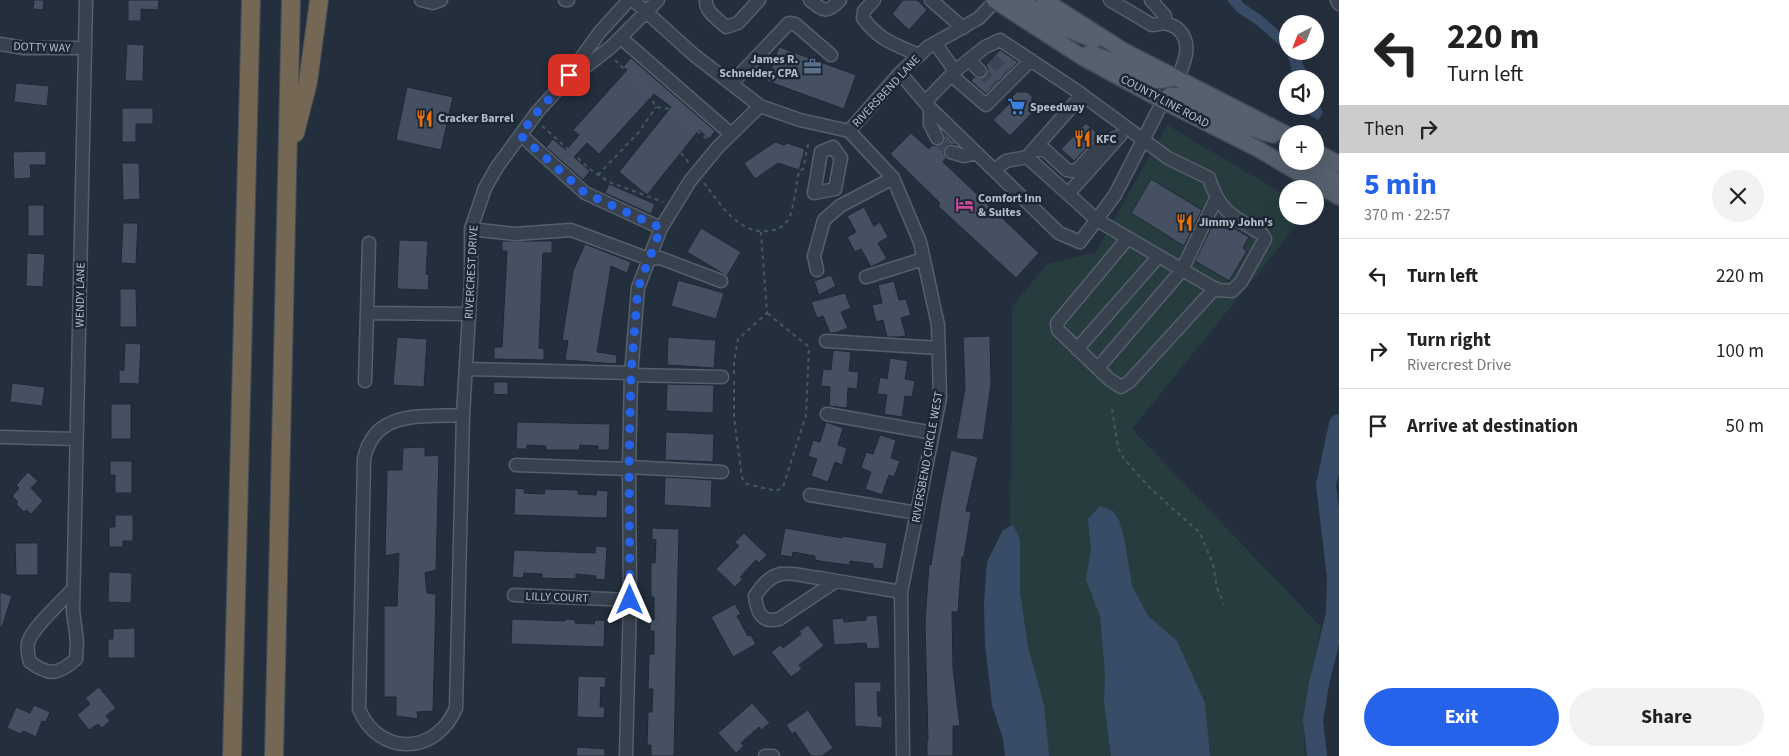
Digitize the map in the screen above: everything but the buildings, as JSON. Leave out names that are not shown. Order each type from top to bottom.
[{"type":"highway","points":[[232,756],[251,0]]},
{"type":"highway","points":[[274,756],[291,0]]},
{"type":"highway","points":[[287,165],[308,82],[319,0]]},
{"type":"main road","name":"COUNTY LINE ROAD","points":[[996,0],[1063,45],[1163,101],[1240,140],[1339,197]]},
{"type":"main road","points":[[1016,0],[1026,4],[1062,28],[1124,51]]},
{"type":"main road","name":"COUNTY LINE ROAD","points":[[1044,0],[1124,51],[1279,130]]},
{"type":"main road","points":[[1063,45],[1113,61],[1148,80],[1158,81],[1176,78]]},
{"type":"main road","points":[[1163,101],[1176,78]]},
{"type":"main road","points":[[1163,101],[1171,95],[1181,96],[1243,126],[1279,137]]},
{"type":"main road","points":[[1240,140],[1279,152]]},
{"type":"main road","points":[[1324,156],[1339,164]]},
{"type":"main road","points":[[1320,170],[1339,182]]},
{"type":"street","name":"WENDY LANE","points":[[73,589],[39,626],[29,640],[27,651],[30,662],[40,670],[52,673],[64,670],[76,659],[77,641],[73,611],[73,589],[86,0]]},
{"type":"street","points":[[421,0],[434,3],[441,0]]},
{"type":"street","name":"RIVERCREST DRIVE","points":[[463,415],[396,420],[383,426],[372,435],[366,447],[364,459],[359,709],[363,721],[374,735],[398,746],[410,748],[422,745],[433,739],[444,729],[456,708],[463,415],[471,228],[485,188],[496,167],[533,117],[561,86],[599,33],[628,0]]},
{"type":"street","points":[[633,0],[694,55],[760,106],[800,120],[845,130],[834,147]]},
{"type":"street","name":"RIVERCREST DRIVE","points":[[561,86],[606,52],[658,0]]},
{"type":"street","points":[[706,0],[708,11],[726,27],[738,23],[759,0]]},
{"type":"street","points":[[810,0],[821,10],[834,7],[840,0]]},
{"type":"street","points":[[874,0],[864,11],[863,18],[870,28],[883,40],[919,55]]},
{"type":"street","points":[[931,0],[962,28]]},
{"type":"street","name":"RIVERSBEND LANE","points":[[845,130],[919,55],[935,43],[979,18],[996,0]]},
{"type":"street","points":[[1110,0],[1152,25],[1165,23],[1179,28],[1186,40],[1187,55],[1176,78]]},
{"type":"street","points":[[1151,0],[1165,16],[1165,23]]},
{"type":"street","points":[[1337,0],[1339,4]]},
{"type":"street","points":[[731,84],[789,23],[795,24],[831,56]]},
{"type":"street","points":[[621,38],[731,134]]},
{"type":"street","points":[[937,138],[930,124],[928,105],[953,73],[982,50],[1000,40],[1082,95],[1124,132],[1143,140],[1168,158],[1209,178],[1216,199],[1229,214],[1262,234],[1265,239],[1237,286],[1232,290],[1215,288],[1097,220],[1072,189],[1033,151]]},
{"type":"street","points":[[935,43],[953,73],[986,106],[999,89],[1030,60]]},
{"type":"street","name":"DOTTY WAY","points":[[0,44],[24,48],[85,48]]},
{"type":"street","points":[[982,50],[992,59]]},
{"type":"street","points":[[968,60],[980,71]]},
{"type":"street","points":[[900,73],[928,105],[1059,233],[1080,242],[1116,195],[1163,101]]},
{"type":"street","points":[[1033,151],[1082,95]]},
{"type":"street","points":[[626,756],[630,600],[629,468],[631,374],[638,288],[661,228],[697,173],[731,134],[760,106]]},
{"type":"street","name":"RIVERSBEND CIRCLE WEST","points":[[845,130],[893,178],[920,242],[938,325],[940,398],[901,592],[903,756]]},
{"type":"street","points":[[994,170],[1006,161],[1033,151],[1045,150],[1067,170],[1072,171],[1078,168],[1100,145],[1124,132]]},
{"type":"street","points":[[1072,189],[1124,132]]},
{"type":"street","points":[[520,135],[585,193],[661,228]]},
{"type":"street","points":[[951,152],[964,156],[977,153]]},
{"type":"street","points":[[816,270],[814,256],[824,220],[840,206],[893,178]]},
{"type":"street","points":[[1098,368],[1182,270],[1216,199]]},
{"type":"street","points":[[471,228],[515,234],[571,230],[649,259],[660,258],[721,281]]},
{"type":"street","points":[[1128,238],[1057,323],[1058,330],[1077,350],[1121,387],[1129,382],[1215,288]]},
{"type":"street","points":[[365,381],[369,242]]},
{"type":"street","points":[[1077,350],[1159,256]]},
{"type":"street","points":[[866,277],[924,259]]},
{"type":"street","points":[[367,313],[468,314]]},
{"type":"street","points":[[826,340],[939,348]]},
{"type":"street","points":[[466,369],[722,378]]},
{"type":"street","points":[[827,414],[933,433]]},
{"type":"street","points":[[0,437],[76,439]]},
{"type":"street","points":[[516,466],[722,472]]},
{"type":"street","points":[[810,495],[917,513]]},
{"type":"street","points":[[836,581],[778,620],[770,622],[763,618],[756,607],[755,596],[760,588],[768,580],[780,574],[794,574],[836,581],[901,592]]},
{"type":"street","name":"LILLY COURT","points":[[514,595],[630,600]]},
{"type":"street","points":[[765,756],[772,756]]},
{"type":"path","points":[[606,52],[647,91],[656,107]]},
{"type":"path","points":[[656,107],[670,109],[718,148]]},
{"type":"path","points":[[598,175],[639,132],[656,107]]},
{"type":"path","points":[[533,117],[591,170],[608,182],[664,202],[674,208]]},
{"type":"path","points":[[682,153],[727,212],[737,222],[761,232],[777,230],[789,220],[799,171],[803,169],[809,140]]},
{"type":"path","points":[[761,232],[767,313],[809,347],[806,415],[783,487],[776,491],[747,484],[742,478],[734,417],[734,362],[738,339],[767,313]]},
{"type":"path","points":[[1112,409],[1118,448],[1124,459],[1151,489],[1200,533],[1213,564],[1217,588],[1224,604]]},
{"type":"green space","points":[[1167,125],[1279,191],[1279,225],[1297,225],[1132,429],[1321,627],[1303,720],[1305,756],[1030,756],[1009,576],[1012,307],[1047,264],[1096,252]]},
{"type":"water","points":[[1227,0],[1241,0],[1261,15],[1279,31],[1279,45],[1257,25],[1237,12]]},
{"type":"water","points":[[1289,60],[1302,60],[1305,70],[1292,70]]},
{"type":"water","points":[[1309,115],[1322,115],[1318,120]]},
{"type":"water","points":[[1100,506],[1113,511],[1119,520],[1124,537],[1132,586],[1148,616],[1177,641],[1205,703],[1210,756],[1111,756],[1104,702],[1105,673],[1100,616],[1086,580],[1091,549],[1088,519]]},
{"type":"water","points":[[1013,525],[1020,539],[1020,592],[1028,647],[1044,705],[1049,756],[1005,756],[1003,739],[992,705],[985,644],[984,603],[987,562],[1003,530]]},
{"type":"waterway","points":[[1317,756],[1313,720],[1319,684],[1336,614],[1337,577],[1326,485],[1339,424]]},
{"type":"tunnel","points":[[992,59],[1009,75]]},
{"type":"tunnel","points":[[980,71],[997,87]]},
{"type":"tunnel","points":[[937,138],[951,152]]},
{"type":"place","name":"James R. Schneider, CPA","points":[[812,66]]},
{"type":"place","name":"Speedway","points":[[1016,107]]},
{"type":"place","name":"Cracker Barrel","points":[[424,118]]},
{"type":"place","name":"KFC","points":[[1082,139]]},
{"type":"place","name":"Comfort Inn & Suites","points":[[964,205]]},
{"type":"place","name":"Jimmy John's","points":[[1185,222]]},
{"type":"route","points":[[569,75],[520,135],[585,193],[661,228],[638,288],[631,374],[629,467],[630,600]]}]
